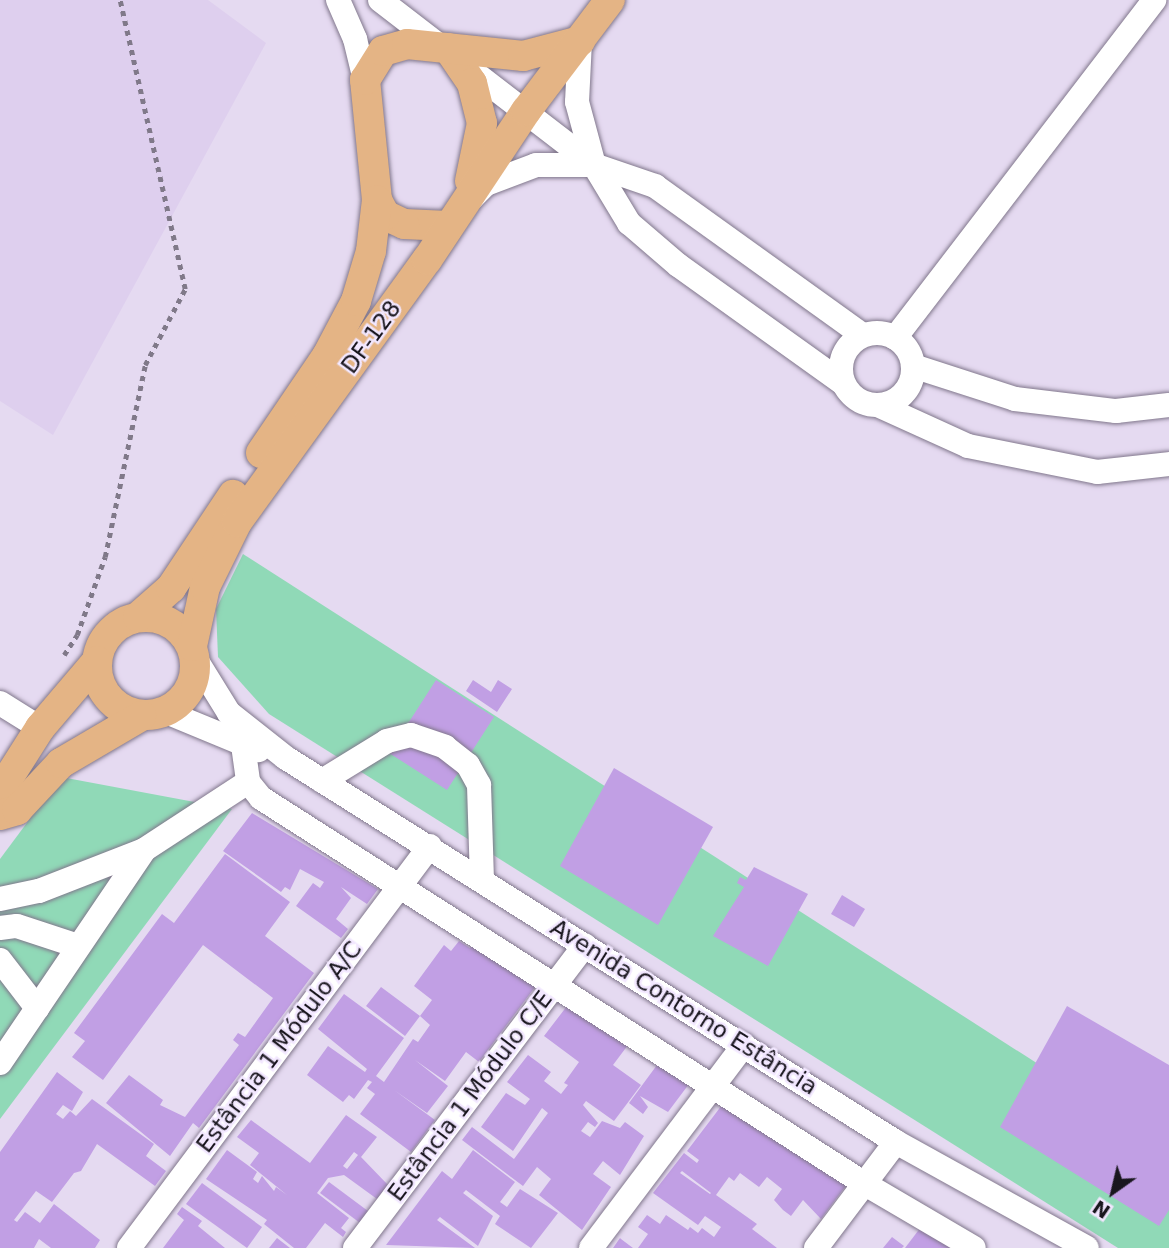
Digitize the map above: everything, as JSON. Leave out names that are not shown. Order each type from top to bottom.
[{"type":"main road","name":"DF-128","points":[[0,815],[17,810],[61,763],[154,714],[178,705],[193,684],[193,652],[205,587],[237,522],[454,218],[526,111],[610,0]]},
{"type":"main road","points":[[365,80],[393,45],[523,55],[580,41]]},
{"type":"main road","points":[[377,200],[385,215],[404,223],[454,218],[475,171],[482,123],[472,83],[448,48]]},
{"type":"main road","name":"DF-128","points":[[0,791],[40,728],[97,661],[115,628],[138,617],[171,588],[327,356],[356,301],[371,251],[377,200],[365,80]]},
{"type":"main road","points":[[138,617],[164,620],[193,652]]},
{"type":"main road","points":[[97,661],[108,698],[154,714]]},
{"type":"street","points":[[338,0],[355,38],[365,80]]},
{"type":"street","points":[[380,0],[448,48],[594,164],[655,186],[862,335]]},
{"type":"street","points":[[895,338],[1154,0]]},
{"type":"street","points":[[580,41],[577,102],[594,164],[629,223],[678,265],[843,383],[858,401],[880,406],[968,446],[1019,457],[1097,472],[1169,464]]},
{"type":"street","points":[[454,218],[486,184],[536,165],[594,164]]},
{"type":"street","points":[[629,223],[655,186]]},
{"type":"street","points":[[843,383],[840,373],[845,350],[862,335],[873,332],[895,338],[910,355],[913,377],[901,397],[880,406]]},
{"type":"street","points":[[913,366],[1014,400],[1116,411],[1169,405]]},
{"type":"street","name":"Avenida Contorno Estância","points":[[193,652],[229,713],[286,758],[430,846],[896,1142],[1060,1241],[1087,1248]]},
{"type":"street","points":[[0,703],[40,728]]},
{"type":"street","name":"Avenida Contorno Estância","points":[[154,714],[286,758]]},
{"type":"street","points":[[322,781],[387,741],[411,735],[445,747],[468,765],[479,785],[482,879]]},
{"type":"street","points":[[243,745],[248,782],[261,798],[865,1184],[974,1248]]},
{"type":"street","points":[[0,899],[39,891],[144,850],[248,782]]},
{"type":"street","name":"Estância 1 Módulo A/C","points":[[130,1248],[430,846]]},
{"type":"street","points":[[0,1063],[144,850]]},
{"type":"street","points":[[0,928],[17,926],[78,946]]},
{"type":"street","name":"Estância 1 Módulo C/E","points":[[355,1248],[584,945]]},
{"type":"street","points":[[0,960],[37,1007]]},
{"type":"street","points":[[591,1248],[744,1045]]},
{"type":"street","points":[[816,1248],[896,1142]]},
{"type":"path","points":[[61,659],[76,635],[105,557],[145,365],[185,289],[120,0]]},
{"type":"shaded area","points":[[0,0],[208,0],[266,43],[53,435],[0,401]]},
{"type":"green space","points":[[243,554],[1169,1148],[1169,1248],[1118,1248],[269,714],[218,657],[216,609]]},
{"type":"green space","points":[[61,777],[232,809],[0,1119],[0,859]]},
{"type":"building","points":[[436,680],[494,717],[447,790],[389,753]]},
{"type":"building","points":[[473,680],[491,692],[498,680],[512,689],[497,712],[466,691]]},
{"type":"building","points":[[614,768],[713,827],[658,925],[560,866]]},
{"type":"building","points":[[252,813],[378,889],[367,904],[341,887],[351,898],[336,919],[348,929],[341,938],[296,906],[313,883],[320,888],[324,882],[300,869],[290,890],[285,887],[281,892],[223,851]]},
{"type":"building","points":[[225,854],[290,902],[265,936],[314,973],[199,1128],[193,1123],[170,1156],[106,1103],[129,1075],[163,1100],[160,1105],[185,1117],[239,1045],[233,1040],[238,1033],[245,1037],[273,998],[203,945],[103,1080],[72,1057],[85,1041],[74,1033],[162,914],[174,923]]},
{"type":"building","points":[[754,867],[808,894],[768,966],[713,936],[744,887],[737,883],[740,877],[746,880]]},
{"type":"building","points":[[842,895],[865,909],[854,927],[831,914]]},
{"type":"building","points":[[459,941],[470,948],[474,942],[538,983],[479,1062],[466,1052],[445,1081],[415,1060],[448,1086],[427,1113],[394,1090],[435,1120],[411,1152],[360,1114],[375,1094],[367,1088],[372,1082],[368,1080],[354,1099],[349,1095],[343,1102],[307,1075],[328,1046],[365,1072],[367,1069],[318,1029],[344,994],[404,1038],[376,1076],[384,1082],[413,1039],[418,1042],[430,1025],[420,1016],[432,1000],[414,986],[444,945],[451,951]]},
{"type":"building","points":[[381,987],[420,1016],[405,1036],[366,1006]]},
{"type":"building","points":[[567,1006],[628,1045],[613,1065],[641,1085],[614,1121],[586,1101],[583,1105],[598,1123],[595,1127],[588,1122],[581,1131],[590,1137],[602,1121],[620,1128],[625,1122],[644,1136],[620,1175],[603,1161],[593,1174],[611,1187],[582,1230],[539,1195],[551,1179],[537,1167],[523,1186],[462,1140],[472,1127],[514,1159],[548,1113],[542,1108],[513,1151],[481,1127],[506,1093],[525,1105],[530,1099],[507,1082],[528,1055],[551,1072],[544,1081],[561,1094],[568,1085],[564,1083],[579,1062],[544,1036]]},
{"type":"building","points":[[1067,1006],[1169,1065],[1169,1210],[1159,1226],[1000,1127]]},
{"type":"building","points":[[657,1065],[689,1084],[668,1112],[640,1096],[648,1107],[643,1114],[629,1103]]},
{"type":"building","points":[[57,1072],[83,1092],[72,1111],[63,1105],[56,1114],[63,1119],[70,1111],[76,1116],[92,1099],[154,1144],[146,1156],[166,1171],[155,1186],[97,1144],[81,1171],[74,1173],[52,1202],[36,1191],[14,1220],[17,1222],[25,1212],[40,1223],[54,1204],[100,1240],[95,1248],[51,1248],[39,1239],[34,1248],[0,1248],[0,1152]]},
{"type":"building","points":[[722,1105],[851,1179],[821,1219],[803,1200],[791,1216],[783,1210],[774,1200],[782,1189],[767,1177],[759,1187],[740,1173],[734,1181],[729,1177],[716,1195],[757,1224],[752,1229],[777,1248],[638,1248],[648,1234],[638,1227],[647,1215],[660,1224],[666,1215],[688,1230],[690,1227],[698,1233],[702,1228],[714,1237],[721,1227],[705,1216],[698,1225],[653,1193],[684,1153],[697,1163],[699,1160],[687,1151]],"holes":[[[682,1171],[710,1194],[680,1173]]]},
{"type":"building","points":[[346,1115],[377,1137],[361,1157],[388,1185],[377,1199],[344,1175],[328,1178],[317,1193],[349,1218],[341,1228],[346,1232],[343,1237],[325,1223],[306,1248],[294,1248],[264,1224],[267,1220],[206,1179],[227,1150],[257,1172],[253,1179],[258,1183],[262,1176],[274,1191],[276,1187],[287,1195],[250,1165],[259,1153],[237,1137],[251,1120],[310,1163]],"holes":[[[354,1152],[358,1155],[347,1169],[343,1166]]]},
{"type":"building","points":[[473,1150],[515,1182],[500,1202],[507,1207],[520,1189],[558,1213],[531,1248],[495,1224],[500,1216],[466,1190],[463,1193],[493,1216],[478,1246],[440,1217],[437,1220],[475,1248],[386,1245],[442,1171],[452,1179]]},
{"type":"building","points":[[329,1182],[368,1211],[360,1223],[320,1193]]},
{"type":"building","points":[[202,1183],[262,1227],[247,1248],[186,1204]]},
{"type":"building","points":[[182,1207],[202,1221],[198,1226],[225,1248],[163,1248],[184,1220],[177,1214]]},
{"type":"building","points":[[924,1223],[963,1248],[905,1248]]},
{"type":"building","points":[[892,1237],[904,1246],[883,1248]]},
{"type":"building","points":[[277,1238],[290,1248],[269,1248]]},
{"type":"building","points":[[621,1239],[633,1248],[613,1248]]}]
